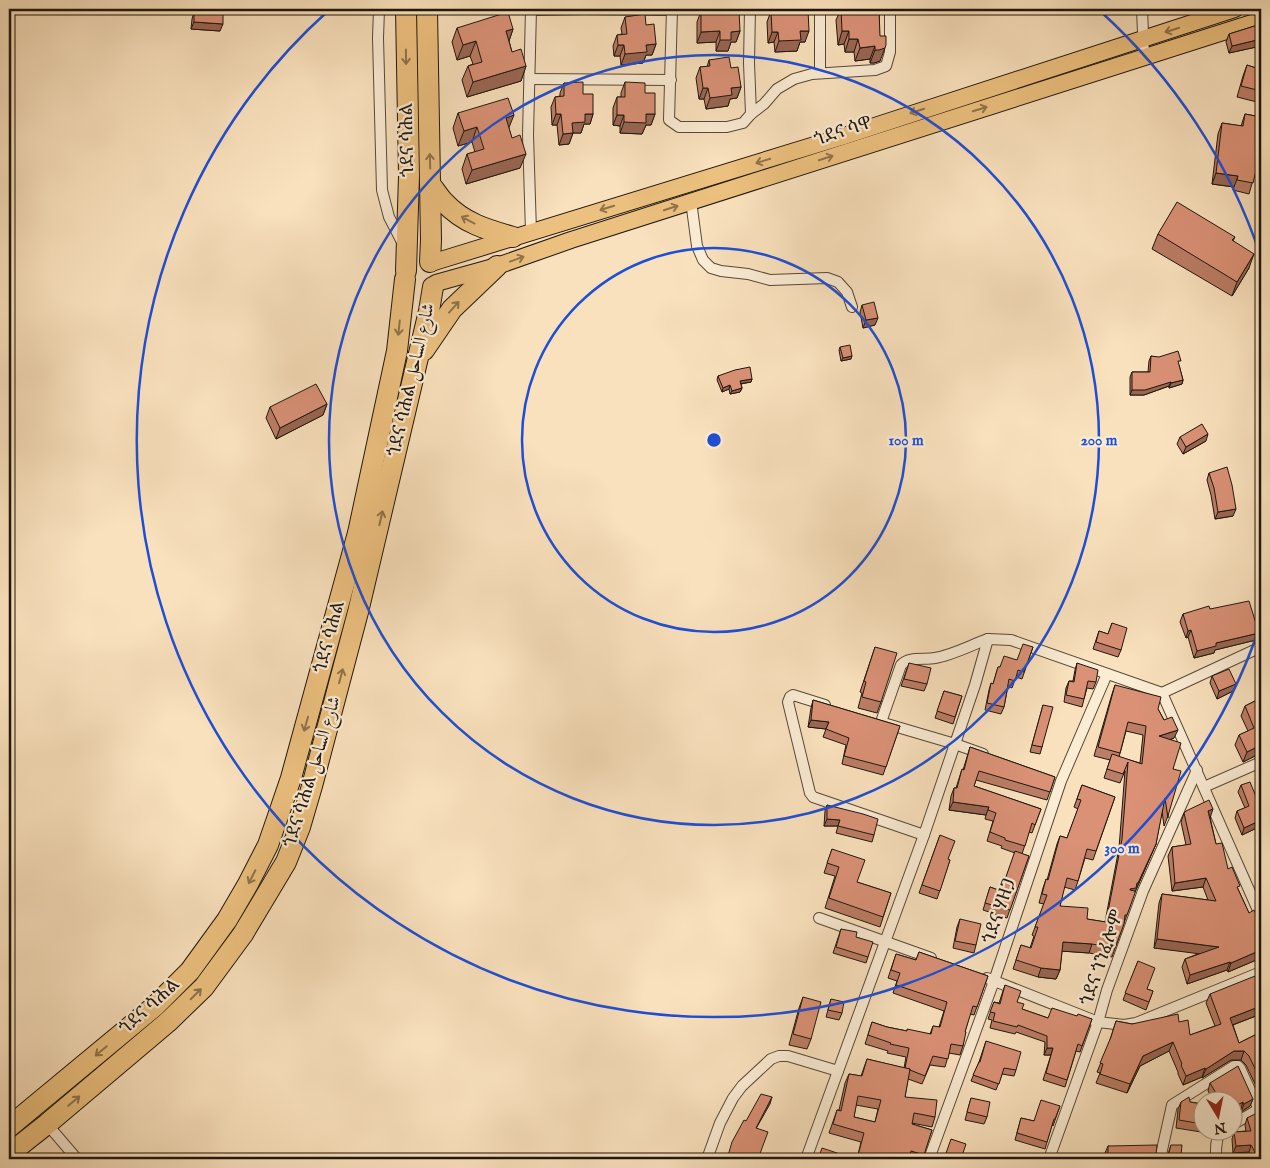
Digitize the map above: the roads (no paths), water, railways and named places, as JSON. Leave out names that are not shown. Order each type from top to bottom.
[{"type":"highway","name":"ጎደና ሳሕል","points":[[9,1127],[156,1006],[190,971],[227,920],[248,884],[268,845],[278,819],[356,578],[358,533],[397,350],[406,267],[409,176],[406,9]]},
{"type":"highway","name":"ጎደና ሳሕል","points":[[426,9],[431,262],[438,272],[435,285]]},
{"type":"highway","points":[[430,184],[444,202],[464,219],[488,230],[522,235]]},
{"type":"highway","points":[[431,262],[416,260],[406,267],[407,284],[415,291],[424,292],[435,285]]},
{"type":"highway","points":[[416,362],[452,309],[497,266]]},
{"type":"highway","name":"ጎደና ሳሕል شارع الساحل","points":[[9,1154],[169,1021],[204,987],[243,934],[286,862],[300,827],[312,786],[356,578],[408,396],[435,285]]},
{"type":"highway","points":[[388,392],[408,396]]},
{"type":"main road","name":"ጎደና ሳዋ","points":[[431,262],[844,136],[1235,9]]},
{"type":"main road","name":"ጎደና ሳዋ","points":[[435,285],[691,201],[1261,20]]},
{"type":"street","points":[[379,9],[382,190],[406,267]]},
{"type":"street","points":[[522,235],[528,135],[531,9],[672,9],[669,120],[679,127],[727,127],[743,123],[764,104],[777,88],[794,79],[812,74],[875,70],[886,66],[890,52],[890,9]]},
{"type":"street","points":[[750,9],[751,114]]},
{"type":"street","points":[[820,9],[820,73]]},
{"type":"street","points":[[1142,9],[1144,57]]},
{"type":"street","points":[[530,79],[670,80]]},
{"type":"street","points":[[691,201],[698,246],[703,260],[711,268],[770,280],[827,278],[838,282],[847,292],[852,307]]},
{"type":"street","points":[[806,1159],[924,835],[988,639]]},
{"type":"street","points":[[990,756],[877,721],[901,665],[905,661],[909,659],[938,658],[988,639],[1011,640],[1162,694],[1261,917]]},
{"type":"street","points":[[1162,694],[1261,647]]},
{"type":"street","name":"ጎደና ሃዘጋ","points":[[929,1159],[994,981],[1057,779],[1107,674]]},
{"type":"street","points":[[837,708],[793,694],[788,702],[810,793],[813,797],[924,835]]},
{"type":"street","points":[[1204,787],[1261,762]]},
{"type":"street","name":"ጎደና ጎንፈሎም","points":[[1049,1159],[1143,891],[1197,770]]},
{"type":"street","points":[[819,918],[939,960]]},
{"type":"street","points":[[976,974],[1098,1022],[1124,1025],[1136,1023],[1261,972]]},
{"type":"street","points":[[707,1159],[720,1122],[733,1098],[742,1086],[771,1059],[779,1056],[788,1056],[838,1071]]},
{"type":"street","points":[[1160,1159],[1172,1105],[1234,1066],[1240,1068],[1260,1111],[1242,1119]]},
{"type":"street","points":[[47,1124],[77,1159]]},
{"type":"street","points":[[1216,1159],[1217,1140]]}]
